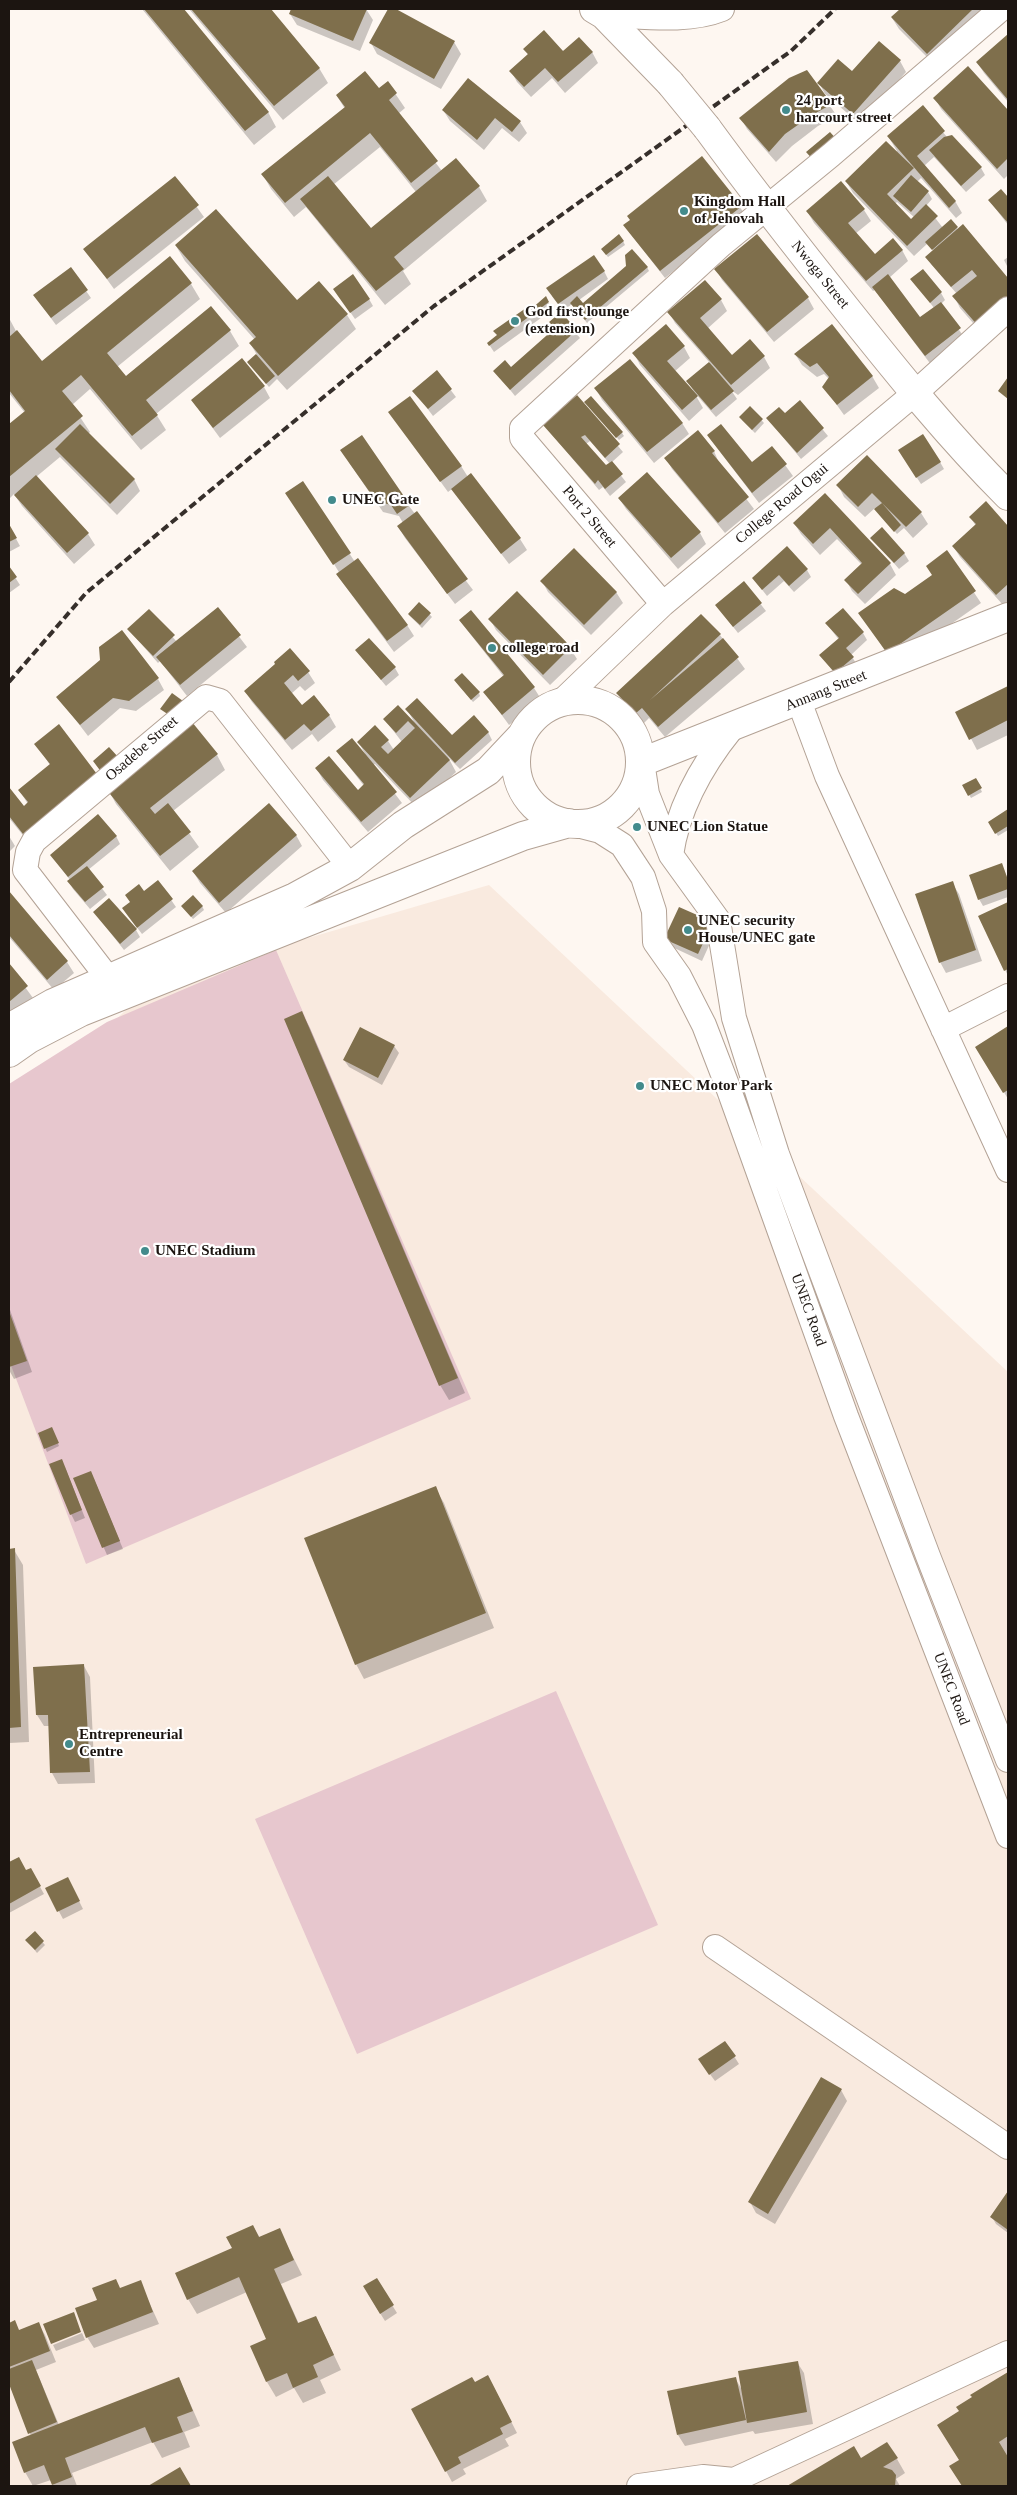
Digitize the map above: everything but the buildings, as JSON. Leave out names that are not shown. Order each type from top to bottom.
[{"type":"main road","name":"Nwoga Street","points":[[599,12],[670,83],[707,128],[765,207],[914,394],[965,453],[1008,496]]},
{"type":"main road","name":"Annang Street","points":[[642,762],[732,728],[1008,617]]},
{"type":"main road","points":[[9,1028],[53,1003],[295,897],[350,867],[403,825],[488,771],[521,736],[532,720],[544,710],[560,702],[576,700],[595,702],[611,710],[626,722],[635,737],[642,762],[634,792],[622,807],[606,818],[588,823],[569,823],[523,836],[81,1012],[38,1034],[9,1053]]},
{"type":"main road","points":[[521,736],[516,755],[517,775],[524,792],[536,808],[553,818],[569,823]]},
{"type":"street","points":[[599,12],[662,17],[709,14],[722,9]]},
{"type":"street","points":[[765,207],[831,154],[1001,9]]},
{"type":"street","name":"Port 2 Street","points":[[663,604],[522,438],[522,428],[765,207]]},
{"type":"street","name":"College Road Ogui","points":[[560,702],[663,604],[914,394],[1008,310]]},
{"type":"street","name":"Osadebe Street","points":[[108,978],[25,870],[28,852],[34,841],[206,697],[220,700],[350,867]]},
{"type":"street","points":[[799,701],[827,776],[1008,1170]]},
{"type":"street","points":[[671,855],[674,838],[692,788],[704,767],[732,728]]},
{"type":"street","name":"UNEC Road","points":[[642,762],[647,794],[671,855],[718,920],[734,1018],[777,1154],[1008,1760]]},
{"type":"street","name":"UNEC Road","points":[[569,823],[600,831],[622,845],[643,877],[654,911],[655,942],[678,976],[704,1025],[846,1416],[1008,1836]]},
{"type":"street","points":[[942,1029],[1008,996]]},
{"type":"street","points":[[846,1416],[873,1409]]},
{"type":"street","points":[[715,1947],[1008,2147]]},
{"type":"street","points":[[639,2486],[703,2477],[734,2480],[1008,2352]]},
{"type":"shaded area","points":[[489,885],[1008,1372],[1008,2486],[9,2486],[9,1119],[155,983]]},
{"type":"shaded area","points":[[276,950],[471,1399],[86,1564],[9,1360],[9,1084],[107,1022]]},
{"type":"shaded area","points":[[556,1691],[658,1925],[357,2054],[255,1819]]},
{"type":"railway","points":[[9,682],[86,593],[434,306],[791,51],[835,9]]},
{"type":"place","name":"24 port harcourt street","points":[[786,110]]},
{"type":"place","name":"Kingdom Hall of Jehovah","points":[[684,211]]},
{"type":"place","name":"God first lounge (extension)","points":[[515,321]]},
{"type":"place","name":"UNEC Gate","points":[[332,500]]},
{"type":"place","name":"college road","points":[[492,648]]},
{"type":"place","name":"UNEC Lion Statue","points":[[637,827]]},
{"type":"place","name":"UNEC security House/UNEC gate","points":[[688,930]]},
{"type":"place","name":"UNEC Motor Park","points":[[640,1086]]},
{"type":"place","name":"UNEC Stadium","points":[[145,1251]]},
{"type":"place","name":"Entrepreneurial Centre","points":[[69,1744]]}]
